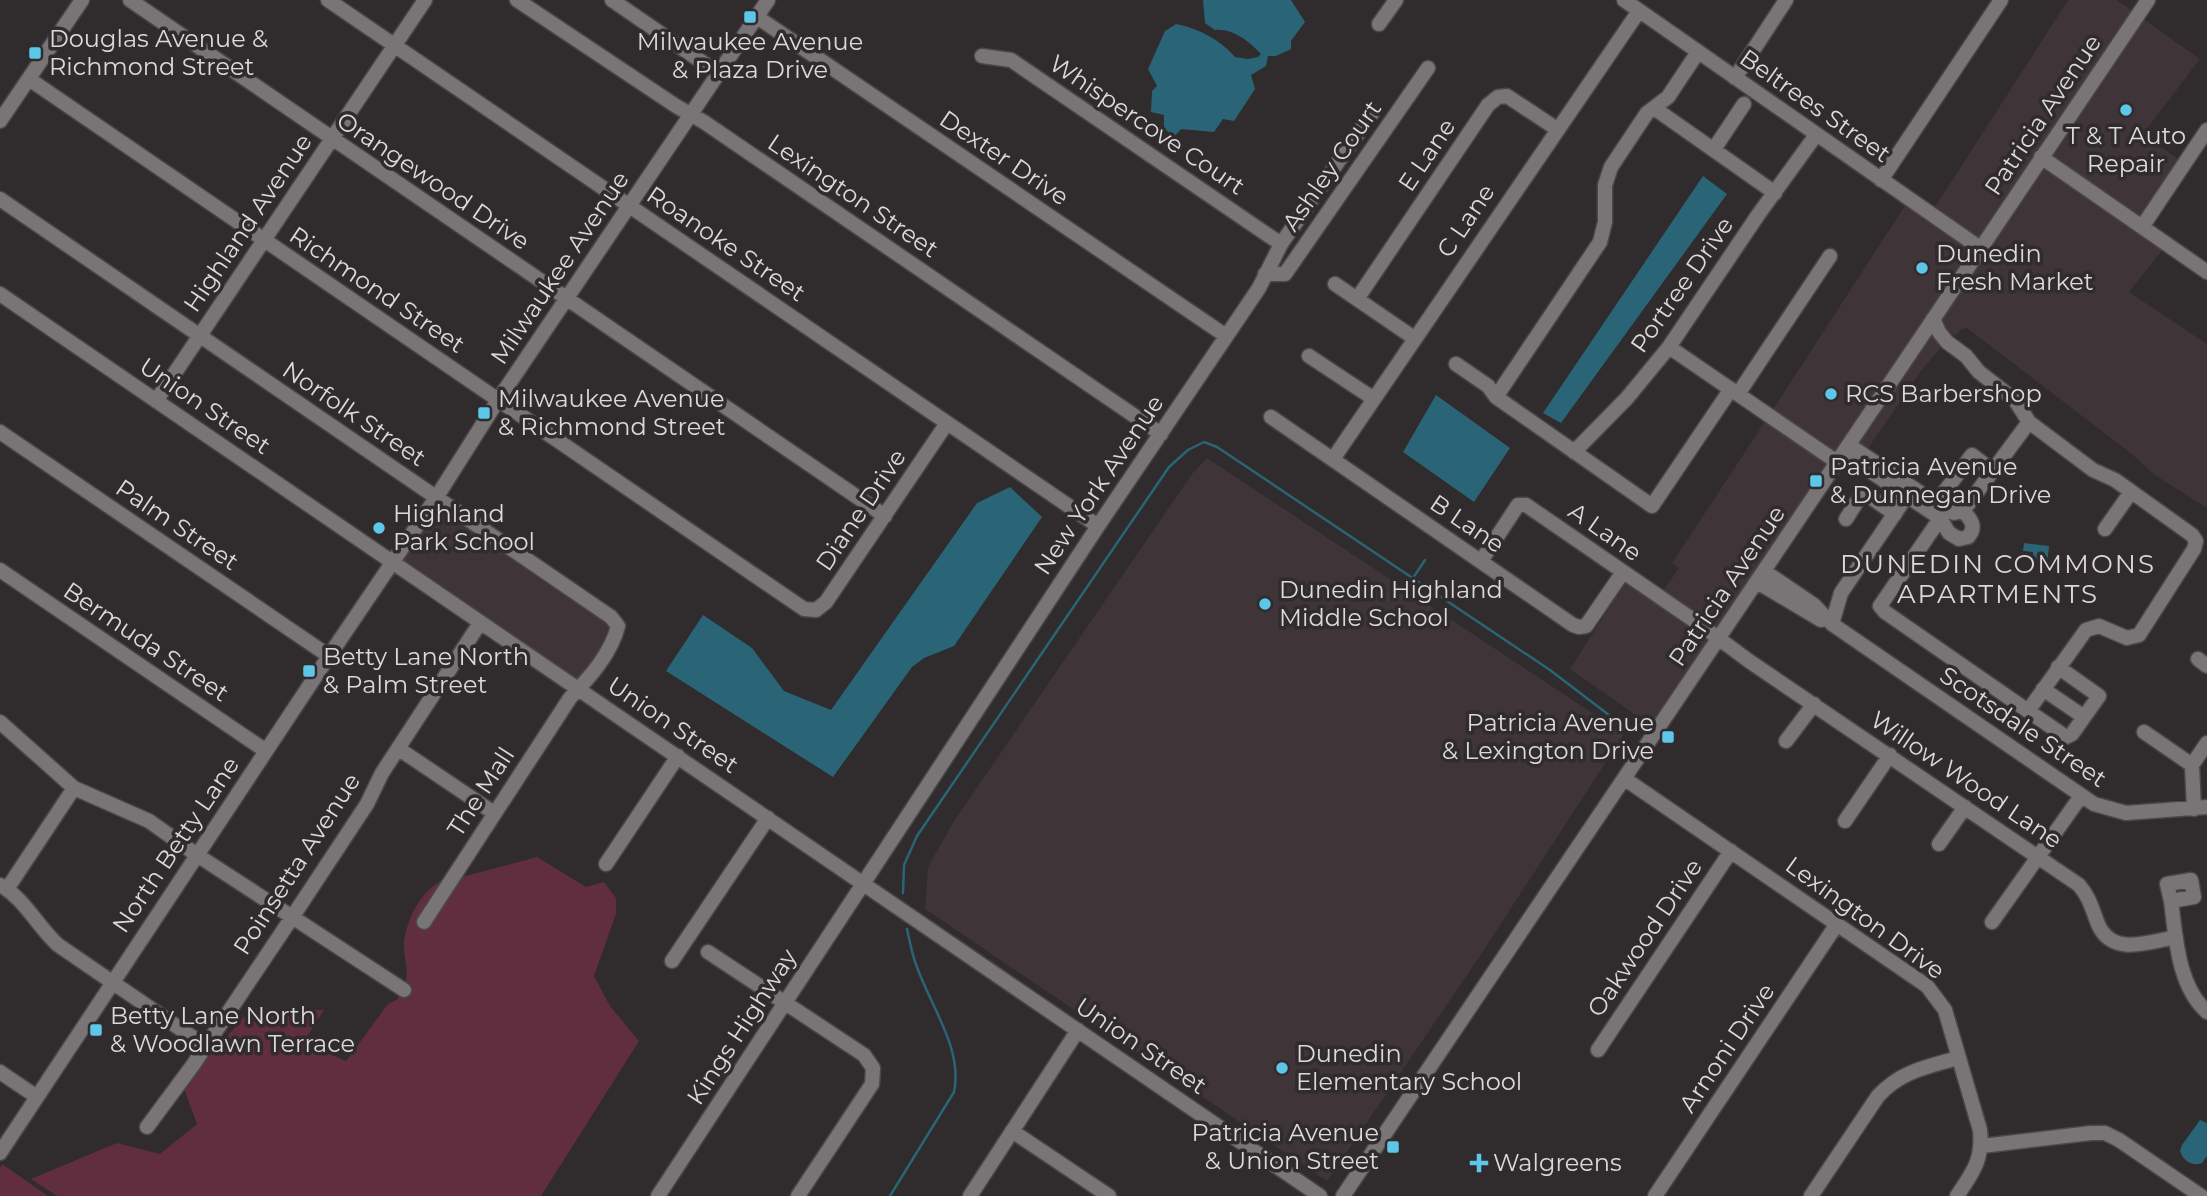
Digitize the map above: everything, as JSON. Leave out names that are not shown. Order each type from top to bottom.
[{"type":"street","points":[[0,121],[82,0]]},
{"type":"street","name":"Orangewood Drive","points":[[130,0],[884,516]]},
{"type":"street","name":"Roanoke Street","points":[[328,0],[1098,526]]},
{"type":"street","name":"Highland Avenue","points":[[156,401],[425,0]]},
{"type":"street","name":"Lexington Street","points":[[517,0],[1161,434]]},
{"type":"street","points":[[612,0],[718,73]]},
{"type":"street","name":"Milwaukee Avenue","points":[[392,562],[768,0]]},
{"type":"street","points":[[1379,24],[1396,0]]},
{"type":"street","name":"Beltrees Street","points":[[1623,0],[1980,248]]},
{"type":"street","points":[[1735,78],[1786,0]]},
{"type":"street","points":[[1881,180],[2001,0]]},
{"type":"street","points":[[2129,0],[2145,4]]},
{"type":"street","name":"Patricia Avenue","points":[[1343,1196],[2145,4]]},
{"type":"street","name":"C Lane","points":[[1334,460],[1414,338],[1639,11]]},
{"type":"street","name":"Dexter Drive","points":[[757,17],[1226,336]]},
{"type":"street","points":[[1496,397],[1600,242],[1605,222],[1607,176],[1647,114],[1668,97],[1698,52]]},
{"type":"street","name":"Whispercove Court","points":[[982,56],[1012,60],[1281,244]]},
{"type":"street","name":"Ashley Court","points":[[1265,274],[1285,274],[1428,68]]},
{"type":"street","name":"Richmond Street","points":[[29,79],[804,609]]},
{"type":"street","name":"E Lane","points":[[1357,299],[1488,105],[1498,97],[1507,96],[1557,129]]},
{"type":"street","points":[[1714,149],[1744,104]]},
{"type":"street","points":[[1654,108],[1775,193]]},
{"type":"street","name":"New York Avenue","points":[[863,882],[1259,288],[1281,244],[1372,113]]},
{"type":"street","points":[[2142,227],[2207,130]]},
{"type":"street","name":"Portree Drive","points":[[1574,452],[1627,398],[1669,347],[1816,135]]},
{"type":"street","points":[[2041,157],[2207,272]]},
{"type":"street","name":"Norfolk Street","points":[[0,199],[611,617],[618,626],[615,641],[579,689]]},
{"type":"street","points":[[1456,364],[1488,386],[1496,397],[1652,506],[1830,256]]},
{"type":"street","points":[[1335,284],[1414,338]]},
{"type":"street","name":"Union Street","points":[[0,294],[1320,1196]]},
{"type":"street","points":[[1933,319],[1947,342],[2015,400],[2029,422],[2092,470],[2115,480],[2192,535],[2196,541],[2194,549],[2138,635],[2127,638],[2105,627],[2092,626],[2081,635],[2028,711]]},
{"type":"street","points":[[1669,347],[1734,392],[1941,510],[1954,513],[1963,511],[2029,422]]},
{"type":"street","points":[[1310,356],[1374,399]]},
{"type":"street","name":"B Lane","points":[[1271,417],[1579,627],[1586,626],[1593,618],[1623,572]]},
{"type":"street","name":"Diane Drive","points":[[804,609],[816,610],[826,602],[947,422]]},
{"type":"street","name":"Palm Street","points":[[0,432],[328,656]]},
{"type":"street","points":[[1993,471],[1972,455],[1941,510],[1880,606],[2066,737],[2072,734],[2099,696],[2058,667]]},
{"type":"street","points":[[1846,519],[1863,492],[1895,514]]},
{"type":"street","points":[[1832,624],[1841,593],[1910,492]]},
{"type":"street","points":[[2105,529],[2131,492]]},
{"type":"street","name":"A Lane","points":[[1481,561],[1518,505],[1527,505],[1719,639]]},
{"type":"street","points":[[1941,510],[1954,537],[1964,539],[1973,528],[1969,517],[1963,511]]},
{"type":"street","name":"North Betty Lane","points":[[0,1153],[392,562]]},
{"type":"street","name":"Bermuda Street","points":[[0,570],[266,751]]},
{"type":"street","name":"Scotsdale Street","points":[[1761,577],[1814,605],[1832,624],[2081,796],[2107,809],[2126,813],[2200,808]]},
{"type":"street","name":"Scotsdale Street","points":[[1761,577],[1817,618],[1832,624]]},
{"type":"street","points":[[1814,605],[1841,593]]},
{"type":"street","name":"Poinsetta Avenue","points":[[147,1127],[193,1065],[367,804],[398,748],[480,623]]},
{"type":"street","name":"Willow Wood Lane","points":[[1719,639],[2079,886],[2088,896],[2098,924],[2112,941],[2130,946],[2176,937]]},
{"type":"street","name":"The Mall","points":[[424,922],[570,698],[579,689]]},
{"type":"street","points":[[2043,689],[2084,717]]},
{"type":"street","points":[[1786,741],[1814,704]]},
{"type":"street","points":[[0,722],[74,788],[149,821],[404,990]]},
{"type":"street","points":[[2144,732],[2192,765]]},
{"type":"street","points":[[2200,808],[2192,765],[2207,743]]},
{"type":"street","points":[[398,748],[495,813]]},
{"type":"street","points":[[1845,821],[1890,755]]},
{"type":"street","points":[[606,864],[678,756]]},
{"type":"street","name":"Lexington Drive","points":[[1625,779],[1927,986],[1945,1010],[1980,1130],[1982,1146]]},
{"type":"street","points":[[74,788],[4,887],[58,945],[204,1045]]},
{"type":"street","points":[[1992,922],[2081,796]]},
{"type":"street","points":[[1939,844],[1965,807]]},
{"type":"street","points":[[672,961],[768,818]]},
{"type":"street","name":"Oakwood Drive","points":[[1598,1050],[1731,851]]},
{"type":"street","name":"Kings Highway","points":[[658,1196],[863,882]]},
{"type":"street","points":[[2171,901],[2186,982],[2193,999],[2207,1012]]},
{"type":"street","name":"Arnoni Drive","points":[[1655,1196],[1837,924]]},
{"type":"street","points":[[708,952],[870,1061],[874,1076],[872,1084],[798,1196]]},
{"type":"street","points":[[970,1196],[1078,1030]]},
{"type":"street","points":[[1811,1196],[1878,1096],[1891,1082],[1906,1073],[1958,1058]]},
{"type":"street","points":[[0,1072],[37,1097]]},
{"type":"street","points":[[1012,1131],[1109,1196]]},
{"type":"street","points":[[1957,1196],[1974,1170],[1982,1146],[2091,1133],[2105,1133],[2119,1139],[2201,1196]]},
{"type":"shaded area","points":[[2068,0],[2117,0],[2134,12],[1979,241],[1933,210]]},
{"type":"shaded area","points":[[2142,18],[2200,59],[2143,134],[2181,161],[2141,219],[2048,155]]},
{"type":"shaded area","points":[[2042,164],[2164,248],[2129,292],[2207,344],[2207,508],[2155,475],[2128,451],[1967,328],[1961,329],[1956,336],[1950,332],[1948,334],[1939,319]]},
{"type":"shaded area","points":[[1906,204],[1925,221],[1927,219],[1973,250],[1836,455],[1772,411]]},
{"type":"shaded area","points":[[1932,329],[1943,345],[1921,371],[1867,450],[1856,443]]},
{"type":"shaded area","points":[[1766,420],[1830,464],[1718,632],[1662,592],[1679,568],[1672,563]]},
{"type":"shaded area","name":"Dunedin Highland Middle School","points":[[1207,458],[1624,734],[1480,956],[1327,1181],[925,909],[928,867],[954,821],[1192,474]]},
{"type":"shaded area","points":[[437,505],[607,621],[613,628],[610,639],[579,682],[399,561]]},
{"type":"shaded area","points":[[1625,583],[1712,641],[1654,728],[1570,669]]},
{"type":"shaded area","points":[[537,857],[586,887],[604,882],[616,898],[616,914],[594,976],[610,1006],[639,1041],[541,1196],[57,1196],[31,1179],[117,1143],[160,1154],[197,1124],[183,1086],[252,1008],[324,1010],[303,1043],[346,1061],[388,1004],[398,999],[400,993],[405,997],[411,988],[405,983],[405,935],[416,906],[429,890],[445,880],[417,924],[424,929],[458,878]]},
{"type":"shaded area","points":[[2,1164],[48,1196],[0,1196]]},
{"type":"water","points":[[1203,0],[1291,0],[1305,22],[1291,41],[1291,49],[1276,56],[1268,56],[1266,66],[1251,75],[1255,89],[1234,121],[1223,119],[1214,132],[1181,129],[1173,138],[1164,127],[1164,115],[1151,112],[1152,91],[1157,86],[1148,69],[1165,31],[1176,24],[1208,36],[1235,57],[1248,59],[1261,54],[1240,36],[1215,30],[1205,23]]},
{"type":"water","points":[[1703,176],[1727,194],[1561,423],[1543,413]]},
{"type":"water","points":[[1436,395],[1510,448],[1474,502],[1403,452]]},
{"type":"water","points":[[1010,487],[1042,517],[954,646],[924,658],[912,667],[833,777],[666,671],[703,615],[752,648],[784,691],[831,710],[977,503]]},
{"type":"water","points":[[2024,543],[2049,546],[2047,566],[2039,565],[2040,559],[2033,558],[2033,552],[2023,551]]},
{"type":"water","points":[[2200,1120],[2207,1123],[2207,1156],[2202,1163],[2192,1164],[2180,1151]]},
{"type":"waterway","points":[[903,893],[904,865],[917,836],[1169,467],[1188,450],[1204,442],[1217,447],[1550,670],[1622,725]]},
{"type":"waterway","points":[[1413,578],[1425,560]]},
{"type":"waterway","points":[[890,1196],[954,1092],[956,1076],[950,1044],[915,962],[907,929]]},
{"type":"place","name":"Milwaukee Avenue & Plaza Drive","points":[[750,17]]},
{"type":"place","name":"Douglas Avenue & Richmond Street","points":[[35,53]]},
{"type":"place","name":"T & T Auto Repair","points":[[2126,110]]},
{"type":"place","name":"Dunedin Fresh Market","points":[[1922,268]]},
{"type":"place","name":"RCS Barbershop","points":[[1831,394]]},
{"type":"place","name":"Milwaukee Avenue & Richmond Street","points":[[484,413]]},
{"type":"place","name":"Patricia Avenue & Dunnegan Drive","points":[[1816,481]]},
{"type":"place","name":"Highland Park School","points":[[379,528]]},
{"type":"place","name":"Dunedin Highland Middle School","points":[[1265,604]]},
{"type":"place","name":"Betty Lane North & Palm Street","points":[[309,671]]},
{"type":"place","name":"Patricia Avenue & Lexington Drive","points":[[1668,737]]},
{"type":"place","name":"Betty Lane North & Woodlawn Terrace","points":[[96,1030]]},
{"type":"place","name":"Dunedin Elementary School","points":[[1282,1068]]},
{"type":"place","name":"Patricia Avenue & Union Street","points":[[1393,1147]]},
{"type":"place","name":"Walgreens","points":[[1479,1163]]},
{"type":"district","name":"DUNEDIN COMMONS APARTMENTS","points":[[1998,579]]}]
